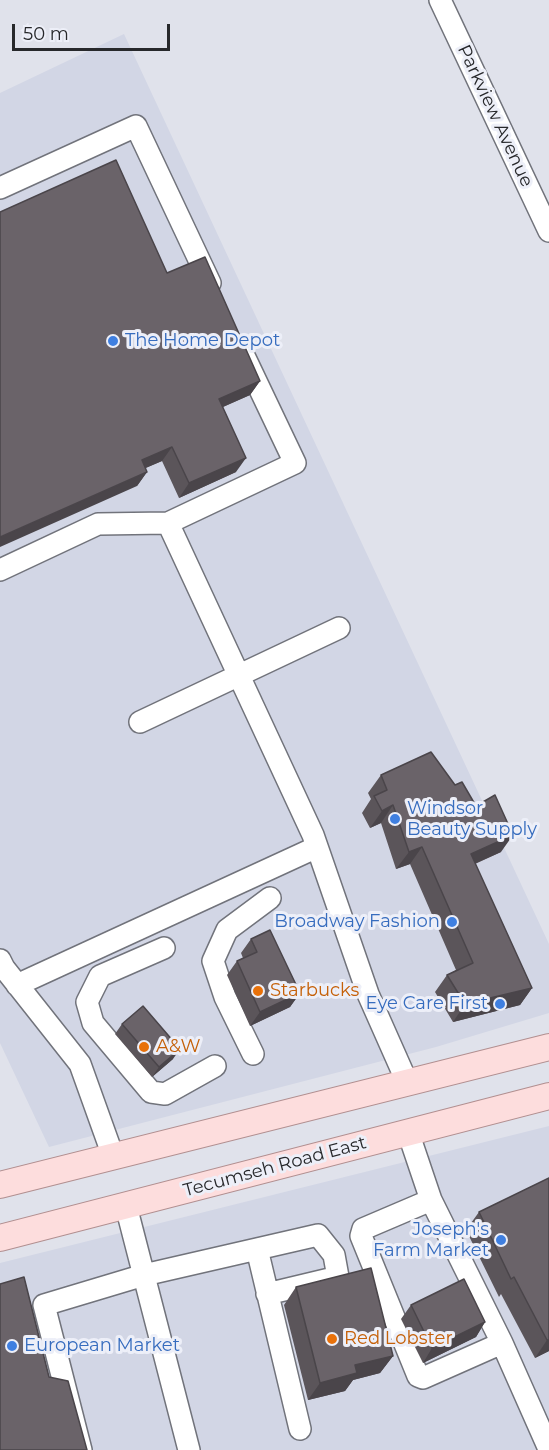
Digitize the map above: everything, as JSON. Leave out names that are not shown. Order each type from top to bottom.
[{"type":"main road","points":[[0,1185],[549,1047]]},
{"type":"main road","name":"Tecumseh Road East","points":[[0,1238],[549,1096]]},
{"type":"street","name":"Parkview Avenue","points":[[440,0],[549,231]]},
{"type":"street","points":[[0,188],[136,126],[221,305]]},
{"type":"street","points":[[0,570],[98,524],[168,523],[295,463],[236,337]]},
{"type":"street","points":[[168,523],[313,835],[368,994],[407,1082]]},
{"type":"street","points":[[140,722],[339,628]]},
{"type":"street","points":[[17,985],[317,847]]},
{"type":"street","points":[[252,1054],[225,998],[213,961],[227,930],[270,898]]},
{"type":"street","points":[[164,948],[100,976],[87,1002],[93,1023],[151,1092],[165,1094],[215,1066]]},
{"type":"street","points":[[0,960],[80,1064],[113,1156]]},
{"type":"street","points":[[408,1132],[431,1200],[502,1343],[549,1449]]},
{"type":"street","points":[[431,1200],[363,1229],[360,1236],[418,1376],[423,1378],[502,1343]]},
{"type":"street","points":[[126,1206],[189,1450]]},
{"type":"street","points":[[81,1450],[44,1305],[144,1275],[318,1235],[334,1255],[338,1277],[267,1294]]},
{"type":"street","points":[[257,1250],[300,1429]]},
{"type":"shaded area","points":[[124,34],[549,944],[549,1013],[436,1047],[49,1147],[0,1043],[0,93]]},
{"type":"shaded area","points":[[549,1126],[549,1450],[0,1450],[0,1263]]},
{"type":"building","name":"The Home Depot","points":[[116,160],[167,273],[205,257],[260,381],[219,399],[246,458],[189,483],[172,447],[142,460],[147,472],[0,537],[0,212]]},
{"type":"building","points":[[431,752],[455,785],[462,782],[476,806],[495,795],[513,835],[471,854],[532,988],[465,1004],[447,975],[473,963],[422,847],[409,852],[393,805],[382,811],[374,796],[387,790],[381,775]]},
{"type":"building","points":[[270,930],[300,993],[260,1012],[237,961],[257,952],[251,939]]},
{"type":"building","points":[[143,1006],[180,1049],[159,1067],[122,1024]]},
{"type":"building","points":[[549,1178],[549,1340],[547,1340],[514,1277],[511,1279],[479,1212]]},
{"type":"building","name":"Red Lobster","points":[[371,1268],[393,1356],[355,1365],[357,1373],[320,1383],[296,1287]]},
{"type":"building","name":"European Market","points":[[24,1277],[49,1377],[68,1381],[87,1450],[0,1450],[0,1284]]},
{"type":"building","points":[[464,1279],[485,1322],[432,1348],[411,1305]]},
{"type":"place","name":"The Home Depot","points":[[113,341]]},
{"type":"place","name":"Windsor Beauty Supply","points":[[395,819]]},
{"type":"place","name":"Broadway Fashion","points":[[452,922]]},
{"type":"place","name":"Starbucks","points":[[258,991]]},
{"type":"place","name":"Eye Care First","points":[[500,1004]]},
{"type":"place","name":"A&W","points":[[144,1047]]},
{"type":"place","name":"Joseph's Farm Market","points":[[501,1240]]},
{"type":"place","name":"Red Lobster","points":[[332,1339]]},
{"type":"place","name":"European Market","points":[[12,1346]]}]
